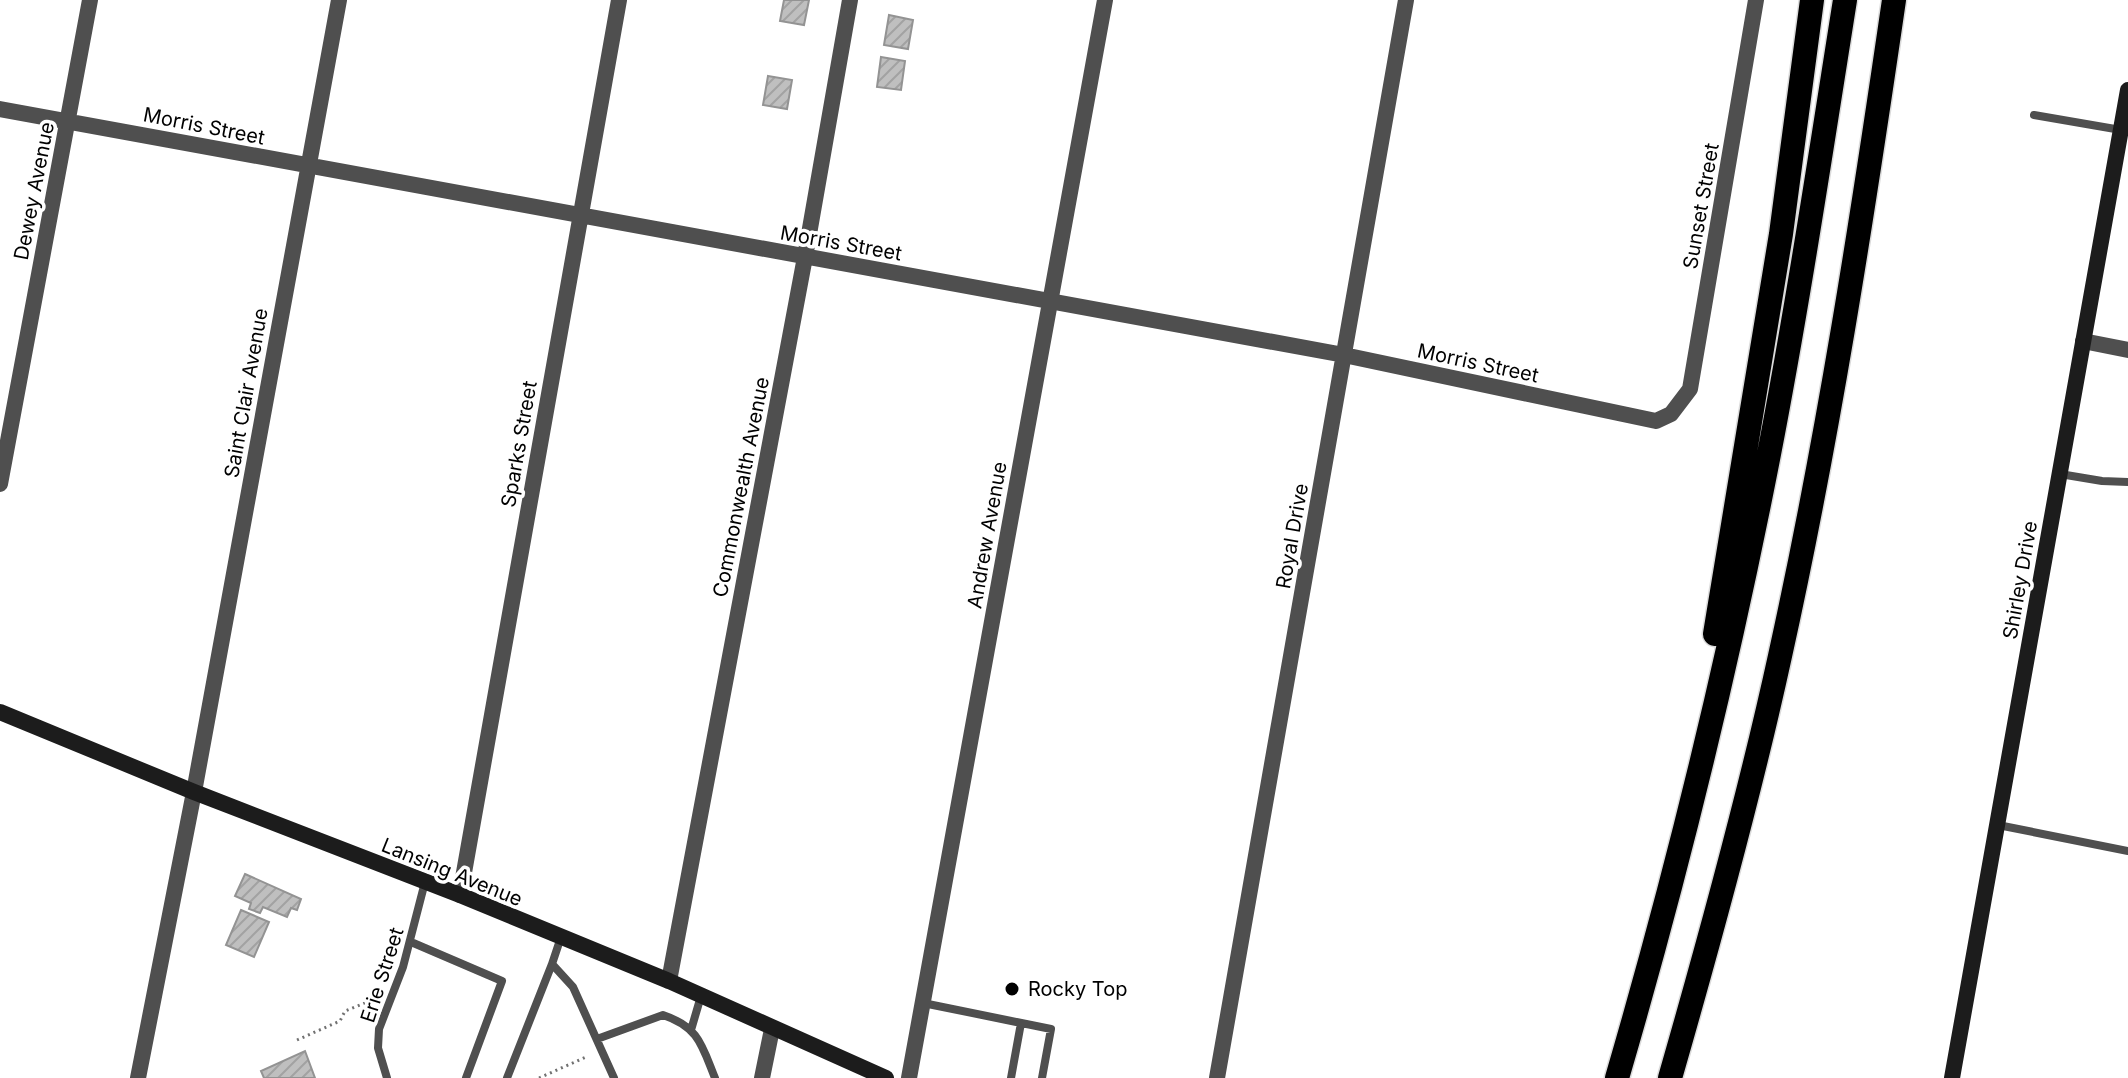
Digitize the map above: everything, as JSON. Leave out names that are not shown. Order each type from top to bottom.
[{"type":"highway","points":[[1683,834],[1781,234],[1812,0]]},
{"type":"highway","points":[[1617,1078],[1683,834],[1722,674],[1769,452],[1845,0]]},
{"type":"highway","points":[[1670,1078],[1725,877],[1779,659],[1840,353],[1894,0]]},
{"type":"highway","points":[[1857,251],[1910,0]]},
{"type":"street","name":"Dewey Avenue","points":[[0,484],[90,0]]},
{"type":"street","name":"Saint Clair Avenue","points":[[138,1078],[194,792],[339,0]]},
{"type":"street","name":"Sparks Street","points":[[460,895],[619,0]]},
{"type":"street","name":"Commonwealth Avenue","points":[[669,981],[850,0]]},
{"type":"street","name":"Andrew Avenue","points":[[909,1078],[1105,0]]},
{"type":"street","name":"Royal Drive","points":[[1217,1078],[1406,0]]},
{"type":"street","name":"Sunset Street","points":[[1671,414],[1690,389],[1756,0]]},
{"type":"street","name":"Shirley Drive","points":[[1952,1078],[2128,90]]},
{"type":"street","name":"Morris Street","points":[[0,109],[1344,355],[1649,421],[1664,419],[1671,414]]},
{"type":"street","points":[[2083,341],[2128,350]]},
{"type":"street","name":"Lansing Avenue","points":[[0,712],[669,981],[886,1078]]},
{"type":"street","points":[[762,1078],[772,1029]]},
{"type":"lane","points":[[2034,115],[2121,130]]},
{"type":"lane","points":[[2059,474],[2128,482]]},
{"type":"lane","points":[[1997,825],[2128,851]]},
{"type":"lane","name":"Erie Street","points":[[387,1078],[378,1048],[379,1029],[411,942],[425,882]]},
{"type":"lane","points":[[507,1078],[561,937]]},
{"type":"lane","points":[[411,942],[502,981],[466,1078]]},
{"type":"lane","points":[[552,964],[573,987],[614,1078]]},
{"type":"lane","points":[[691,1030],[701,996]]},
{"type":"lane","points":[[923,1003],[1051,1029],[1042,1078]]},
{"type":"lane","points":[[597,1039],[663,1015],[697,1034],[715,1078]]},
{"type":"lane","points":[[1011,1078],[1021,1023]]},
{"type":"path","points":[[297,1040],[340,1021],[345,1011],[377,998]]},
{"type":"path","points":[[539,1078],[586,1057]]},
{"type":"building","points":[[784,0],[809,0],[804,25],[780,21]]},
{"type":"building","points":[[889,15],[913,20],[908,49],[884,45]]},
{"type":"building","points":[[881,57],[905,61],[901,90],[877,87]]},
{"type":"building","points":[[768,76],[792,80],[787,109],[763,105]]},
{"type":"building","points":[[245,874],[301,899],[297,910],[291,908],[287,917],[263,907],[260,913],[249,909],[251,903],[235,896]]},
{"type":"building","points":[[241,910],[269,922],[254,957],[226,945]]},
{"type":"building","points":[[305,1051],[315,1078],[264,1078],[261,1071]]},
{"type":"place","name":"Rocky Top","points":[[1012,989]]}]
